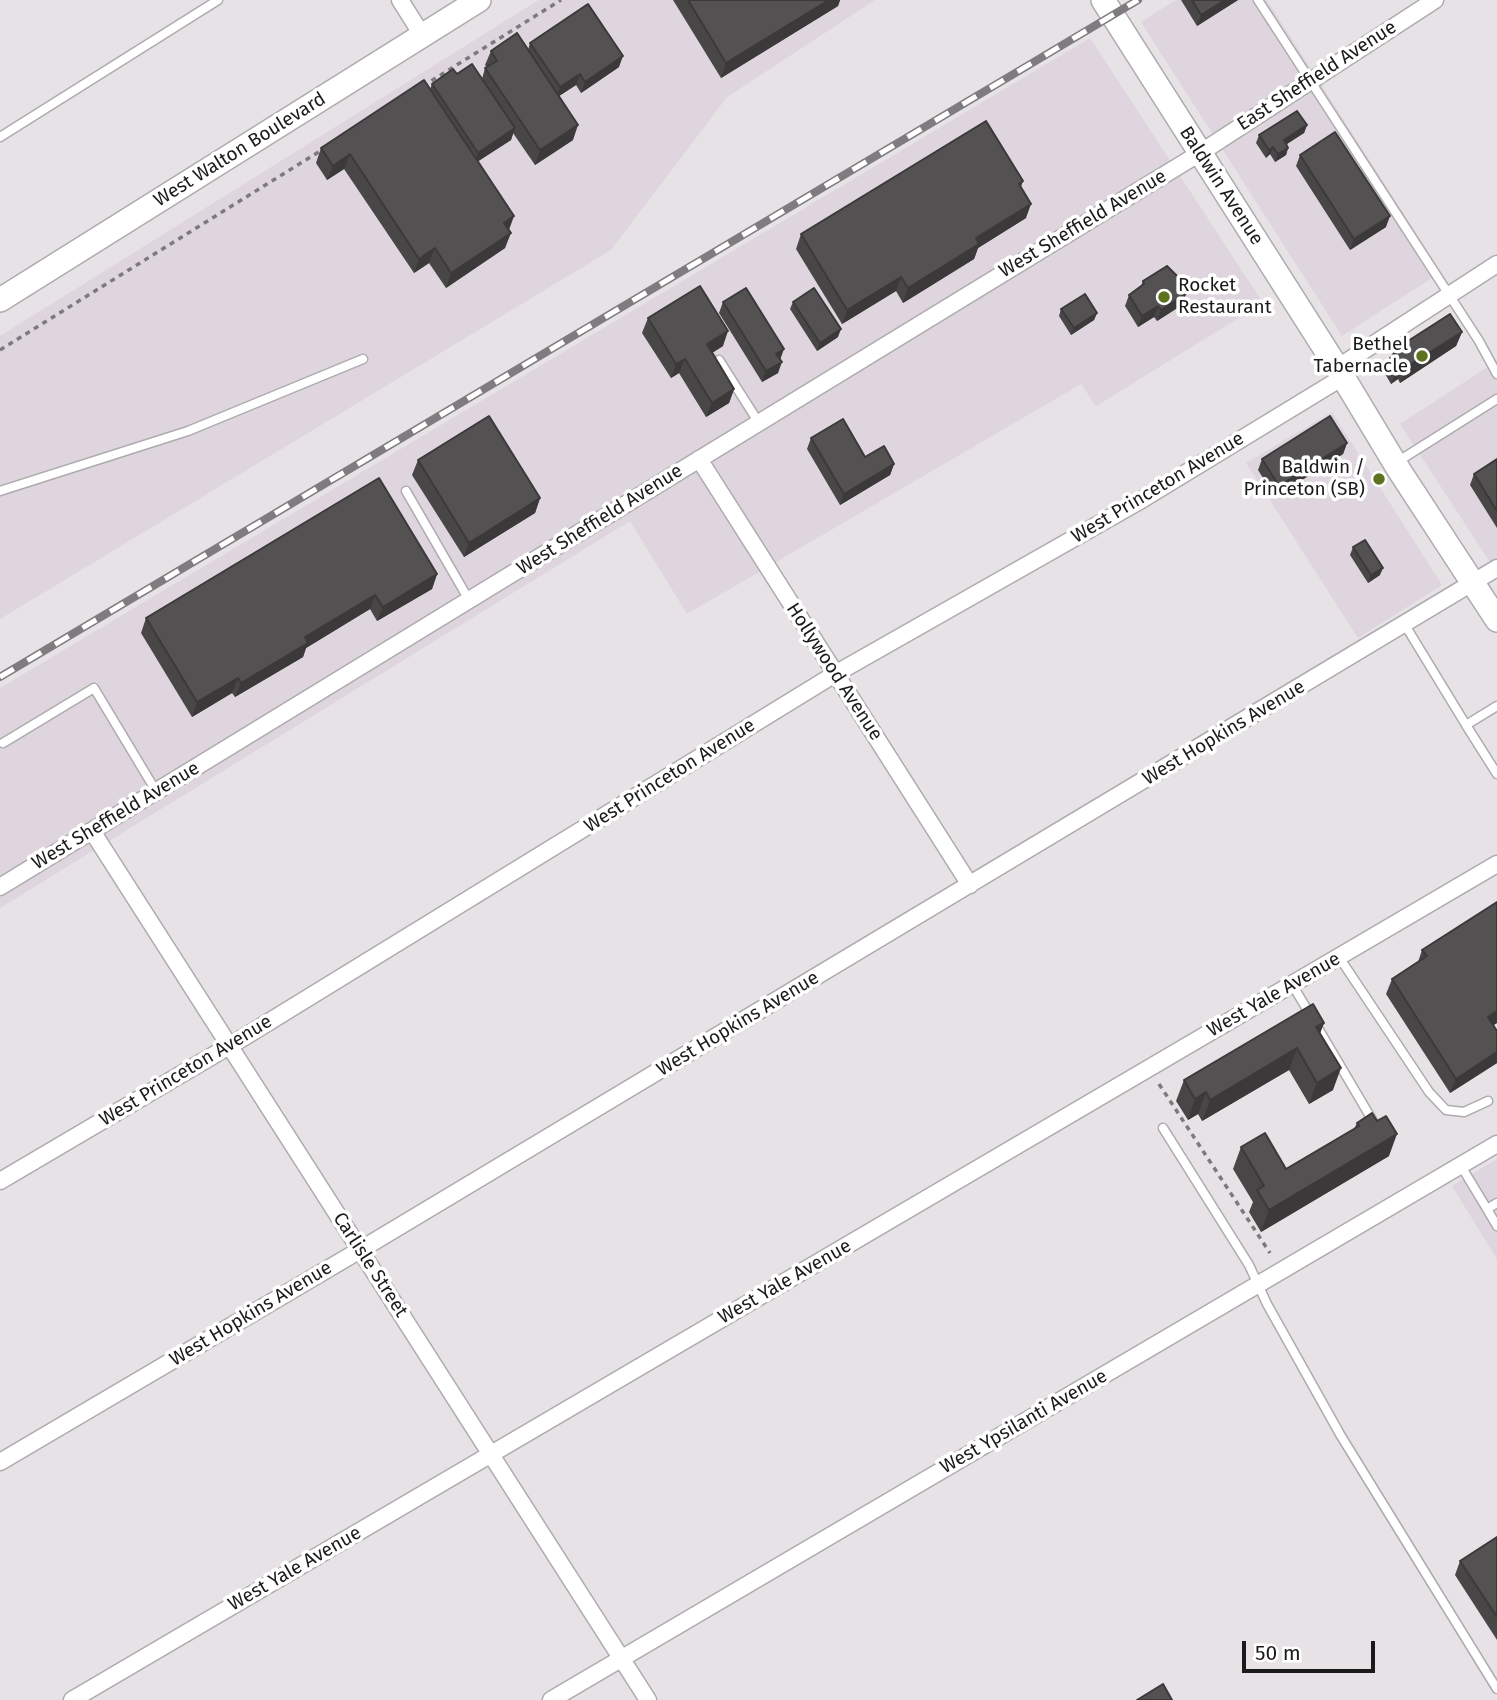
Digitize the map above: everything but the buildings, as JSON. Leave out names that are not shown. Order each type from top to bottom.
[{"type":"main road","name":"West Walton Boulevard","points":[[0,300],[479,0]]},
{"type":"main road","name":"Baldwin Avenue","points":[[1103,0],[1497,620]]},
{"type":"street","points":[[400,0],[422,35]]},
{"type":"street","name":"East Sheffield Avenue","points":[[1200,153],[1435,0]]},
{"type":"street","name":"West Sheffield Avenue","points":[[0,887],[1200,153]]},
{"type":"street","name":"West Princeton Avenue","points":[[0,1181],[230,1046],[835,674],[1143,499],[1340,372],[1497,264]]},
{"type":"street","name":"Hollywood Avenue","points":[[699,459],[970,885]]},
{"type":"street","name":"West Hopkins Avenue","points":[[0,1462],[360,1250],[1497,568]]},
{"type":"street","name":"Carlisle Street","points":[[92,831],[648,1700]]},
{"type":"street","name":"West Yale Avenue","points":[[72,1700],[1497,864]]},
{"type":"street","name":"West Ypsilanti Avenue","points":[[551,1700],[1497,1144]]},
{"type":"lane","points":[[0,137],[218,0]]},
{"type":"lane","points":[[1258,0],[1497,374]]},
{"type":"lane","points":[[0,491],[188,431],[363,359]]},
{"type":"lane","points":[[719,360],[759,423]]},
{"type":"lane","points":[[1395,463],[1497,399]]},
{"type":"lane","points":[[406,491],[469,600]]},
{"type":"lane","points":[[1405,625],[1497,774]]},
{"type":"lane","points":[[3,744],[94,688],[156,791]]},
{"type":"lane","points":[[1466,725],[1497,706]]},
{"type":"lane","points":[[1339,957],[1429,1092],[1446,1110],[1464,1112],[1488,1101]]},
{"type":"lane","points":[[1292,984],[1380,1134]]},
{"type":"lane","points":[[1163,1128],[1249,1265],[1341,1436],[1497,1689]]},
{"type":"lane","points":[[1461,1166],[1497,1226]]},
{"type":"lane","points":[[1487,1209],[1497,1203]]},
{"type":"path","points":[[421,88],[561,0]]},
{"type":"path","points":[[0,350],[327,146]]},
{"type":"path","points":[[1159,1084],[1270,1253]]},
{"type":"shaded area","points":[[539,0],[875,0],[727,97],[611,250],[0,619],[0,336]]},
{"type":"shaded area","points":[[1176,0],[1267,0],[1441,272],[1342,336],[1141,22]]},
{"type":"shaded area","points":[[1090,38],[1263,303],[1096,406],[1081,384],[687,614],[630,521],[0,908],[0,688]]},
{"type":"shaded area","points":[[1497,361],[1497,573],[1400,424]]},
{"type":"shaded area","points":[[1332,412],[1442,585],[1358,638],[1246,463]]},
{"type":"shaded area","points":[[1497,1159],[1497,1259],[1452,1186]]},
{"type":"railway","points":[[0,677],[1138,0]]},
{"type":"place","name":"Rocket Restaurant","points":[[1164,297]]},
{"type":"place","name":"Bethel Tabernacle","points":[[1422,356]]},
{"type":"place","name":"Baldwin / Princeton (SB)","points":[[1379,479]]}]
